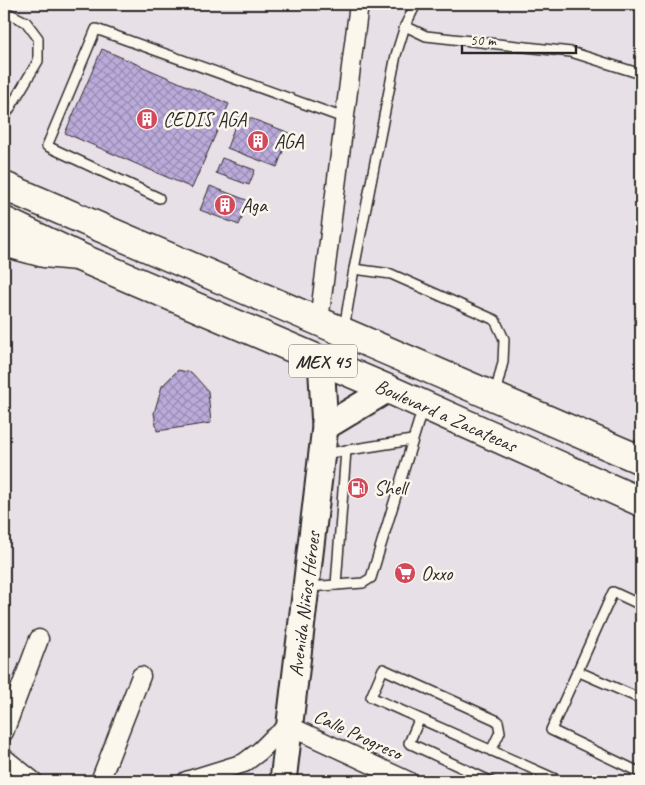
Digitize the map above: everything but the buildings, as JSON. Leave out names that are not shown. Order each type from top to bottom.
[{"type":"main road","name":"Boulevard a Zacatecas","points":[[4,186],[641,460]]},
{"type":"main road","name":"Boulevard a Zacatecas","points":[[4,221],[77,256],[388,389],[641,502]]},
{"type":"main road","points":[[4,242],[44,253],[77,256]]},
{"type":"street","points":[[319,321],[359,4]]},
{"type":"street","name":"Avenida Niños Héroes","points":[[283,781],[306,588],[334,452],[325,427],[321,360]]},
{"type":"street","points":[[325,427],[388,389]]},
{"type":"street","points":[[4,732],[39,639]]},
{"type":"street","points":[[100,781],[141,676]]},
{"type":"street","points":[[186,781],[218,776],[244,763],[289,726]]},
{"type":"street","name":"Calle Progreso","points":[[289,726],[408,781]]},
{"type":"street","points":[[4,758],[33,781]]},
{"type":"lane","points":[[344,332],[354,269],[396,55],[405,26],[416,4]]},
{"type":"lane","points":[[4,11],[26,22],[38,38],[38,61],[4,118]]},
{"type":"lane","points":[[405,26],[426,36],[571,52],[610,62],[641,74]]},
{"type":"lane","points":[[158,198],[47,146],[96,29],[344,118]]},
{"type":"lane","points":[[354,269],[391,274],[495,320],[504,338],[503,362],[494,397]]},
{"type":"lane","points":[[306,588],[363,582],[371,578],[424,405]]},
{"type":"lane","points":[[336,585],[334,452],[412,440]]},
{"type":"lane","points":[[641,604],[613,592],[551,730],[641,773]]},
{"type":"lane","points":[[491,751],[500,732],[498,722],[383,669],[371,698],[419,720],[560,781]]},
{"type":"lane","points":[[577,671],[641,698]]},
{"type":"lane","points":[[419,720],[409,743],[490,781]]},
{"type":"place","name":"CEDIS AGA","points":[[147,119]]},
{"type":"place","name":"AGA","points":[[258,141]]},
{"type":"place","name":"Aga","points":[[225,205]]},
{"type":"place","name":"Shell","points":[[358,488]]},
{"type":"place","name":"Oxxo","points":[[405,573]]}]
